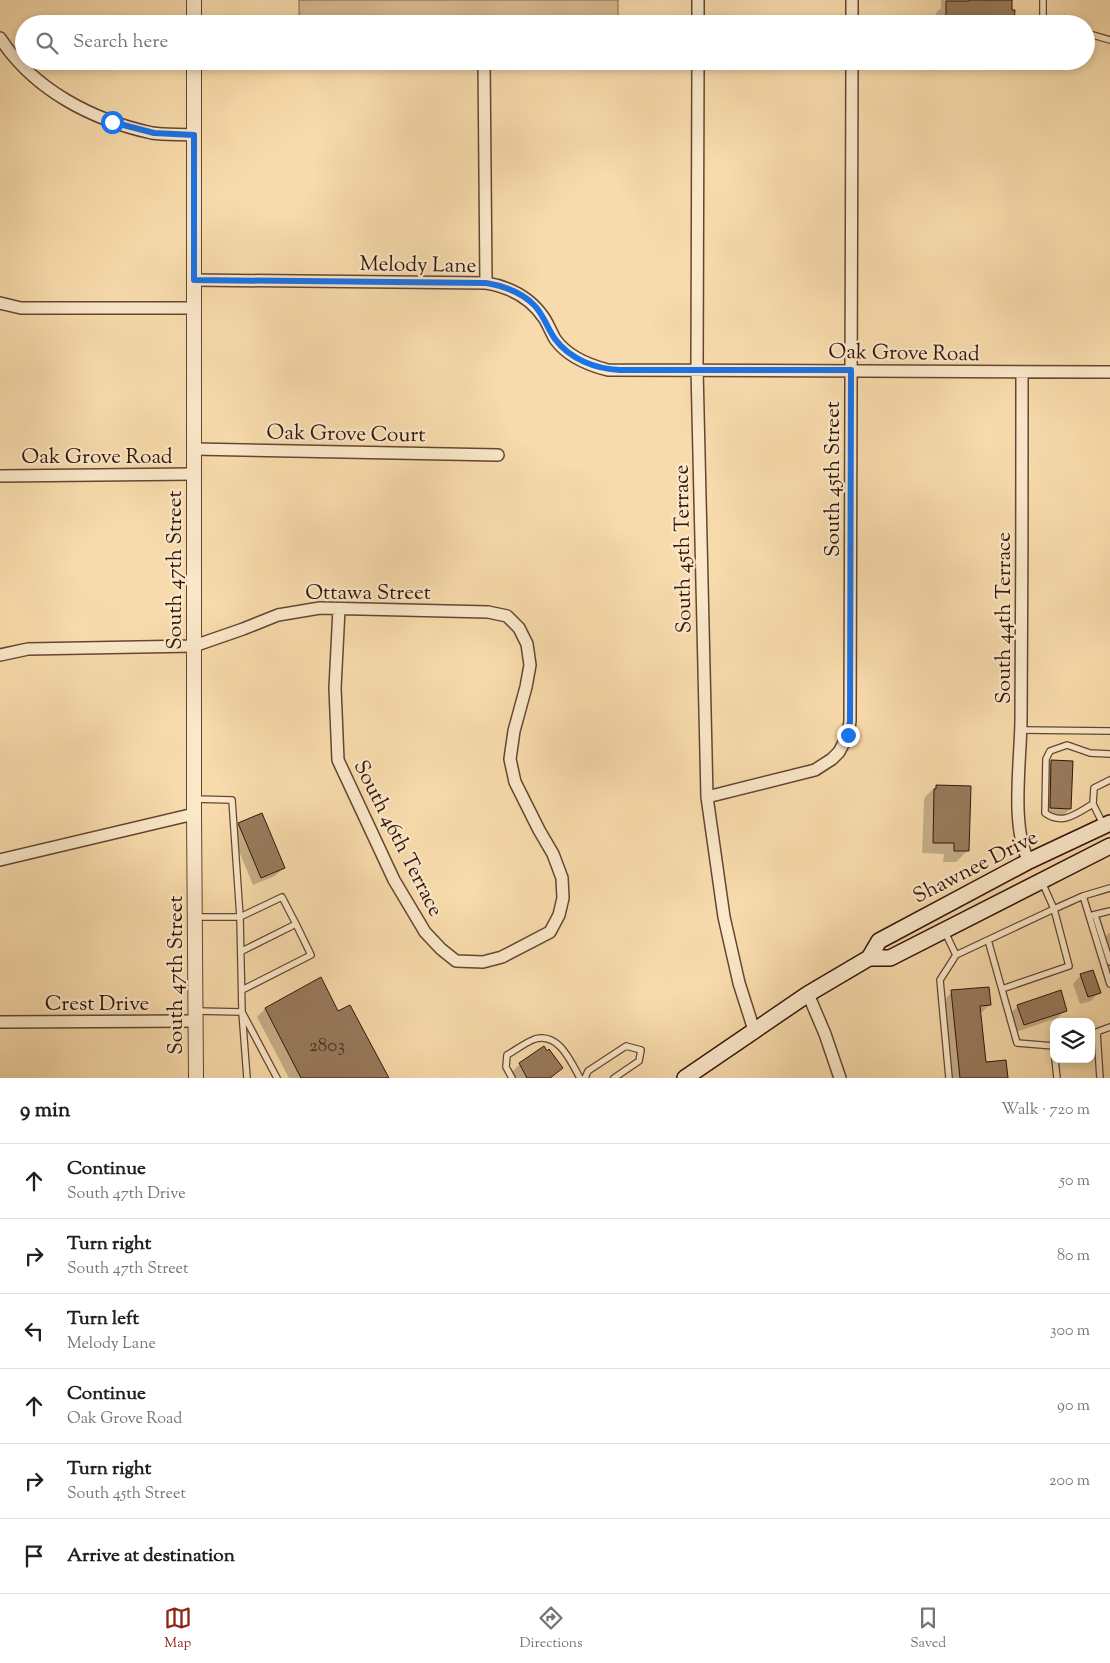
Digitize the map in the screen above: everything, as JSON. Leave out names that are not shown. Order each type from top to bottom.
[{"type":"main road","name":"Shawnee Drive","points":[[685,1078],[808,994],[869,958],[879,941],[1029,861],[1107,824]]},
{"type":"main road","name":"Shawnee Drive","points":[[869,958],[890,958],[1110,846]]},
{"type":"main road","points":[[1029,861],[1041,881]]},
{"type":"main road","points":[[934,911],[944,930]]},
{"type":"street","points":[[194,0],[194,15]]},
{"type":"street","points":[[698,0],[698,15]]},
{"type":"street","points":[[852,0],[852,15]]},
{"type":"street","points":[[2,47],[15,60]]},
{"type":"street","points":[[26,70],[40,84],[74,106],[112,122],[154,133],[194,135]]},
{"type":"street","name":"South 47th Street","points":[[194,70],[194,917],[196,1078]]},
{"type":"street","points":[[484,70],[486,283]]},
{"type":"street","name":"South 45th Terrace","points":[[698,70],[697,370],[707,797],[724,917],[738,983],[754,1030]]},
{"type":"street","name":"South 45th Street","points":[[707,797],[814,770],[832,759],[839,752],[848,735],[850,721],[852,70]]},
{"type":"street","name":"Melody Lane","points":[[194,280],[486,283],[501,285],[530,301],[545,319],[555,338],[565,350],[579,360],[608,370],[697,370]]},
{"type":"street","points":[[0,303],[21,308],[194,308]]},
{"type":"street","name":"Oak Grove Road","points":[[697,370],[1110,372]]},
{"type":"street","name":"South 44th Terrace","points":[[1022,372],[1021,730],[1018,828],[1023,851],[1029,861]]},
{"type":"street","name":"Oak Grove Court","points":[[194,449],[498,455]]},
{"type":"street","name":"Oak Grove Road","points":[[0,476],[194,474]]},
{"type":"street","name":"Ottawa Street","points":[[0,655],[28,649],[68,647],[194,646],[243,630],[278,615],[320,608],[488,612],[507,616],[518,628],[528,644],[530,665],[514,731],[510,759],[515,782],[553,854],[562,878],[563,898],[555,923]]},
{"type":"street","name":"South 46th Terrace","points":[[339,609],[335,688],[338,760],[394,880],[425,932],[456,961],[483,962],[502,958],[532,942],[550,932],[555,923]]},
{"type":"street","points":[[0,860],[194,806]]},
{"type":"street","points":[[808,994],[825,1034],[840,1078]]},
{"type":"street","name":"Crest Drive","points":[[0,1022],[195,1016]]},
{"type":"lane","points":[[1043,0],[1043,15]]},
{"type":"lane","points":[[1095,36],[1110,40]]},
{"type":"lane","points":[[1021,730],[1110,731]]},
{"type":"lane","points":[[1093,804],[1065,819],[1053,819],[1046,813],[1046,759],[1050,751],[1066,745],[1090,753],[1110,754]]},
{"type":"lane","points":[[1107,824],[1093,804],[1094,788],[1110,780]]},
{"type":"lane","points":[[194,806],[232,800],[242,951],[242,1012],[247,1078]]},
{"type":"lane","points":[[1002,989],[1069,966],[1054,909],[1041,881]]},
{"type":"lane","points":[[949,1078],[940,980],[956,955],[1083,896],[1110,888]]},
{"type":"lane","points":[[1083,896],[1093,916],[1110,962]]},
{"type":"lane","points":[[194,917],[240,917],[282,897],[311,955],[242,990]]},
{"type":"lane","points":[[1093,916],[1110,911]]},
{"type":"lane","points":[[1093,916],[1110,984]]},
{"type":"lane","points":[[242,951],[296,924]]},
{"type":"lane","points":[[944,930],[956,955]]},
{"type":"lane","points":[[988,940],[1017,1043],[1050,1046]]},
{"type":"lane","points":[[195,1016],[242,1012]]},
{"type":"lane","points":[[242,1012],[277,1078]]},
{"type":"lane","points":[[1095,1033],[1110,1027]]},
{"type":"lane","points":[[512,1078],[506,1067],[507,1055],[536,1039],[547,1039],[562,1047],[580,1078]]},
{"type":"lane","points":[[1095,1040],[1100,1078]]},
{"type":"lane","points":[[585,1078],[588,1071],[626,1046],[641,1050],[639,1061],[614,1078]]},
{"type":"lane","points":[[1055,1063],[1057,1078]]},
{"type":"shaded area","points":[[299,0],[618,0],[618,15],[299,15]]},
{"type":"building","points":[[1012,0],[1012,10],[1015,10],[1015,15],[946,15],[946,1]]},
{"type":"building","points":[[1051,760],[1073,761],[1071,809],[1050,808]]},
{"type":"building","points":[[936,785],[971,786],[969,851],[954,851],[954,843],[933,843],[934,789],[936,789]]},
{"type":"building","points":[[262,813],[285,868],[261,878],[238,823]]},
{"type":"building","points":[[1093,970],[1101,993],[1088,997],[1080,974]]},
{"type":"building","points":[[321,977],[338,1011],[350,1005],[389,1078],[301,1078],[265,1008]]},
{"type":"building","points":[[989,987],[991,1005],[980,1006],[986,1062],[1006,1060],[1008,1078],[960,1078],[951,990]]},
{"type":"building","points":[[1061,990],[1067,1011],[1024,1025],[1017,1005]]},
{"type":"building","points":[[544,1046],[547,1051],[549,1049],[563,1068],[550,1078],[527,1078],[519,1063]]},
{"type":"route","points":[[112,122],[154,133],[194,135],[194,280],[486,283],[501,285],[518,293],[536,306],[555,338],[565,350],[579,360],[608,370],[851,370],[850,721],[848,735]]}]
